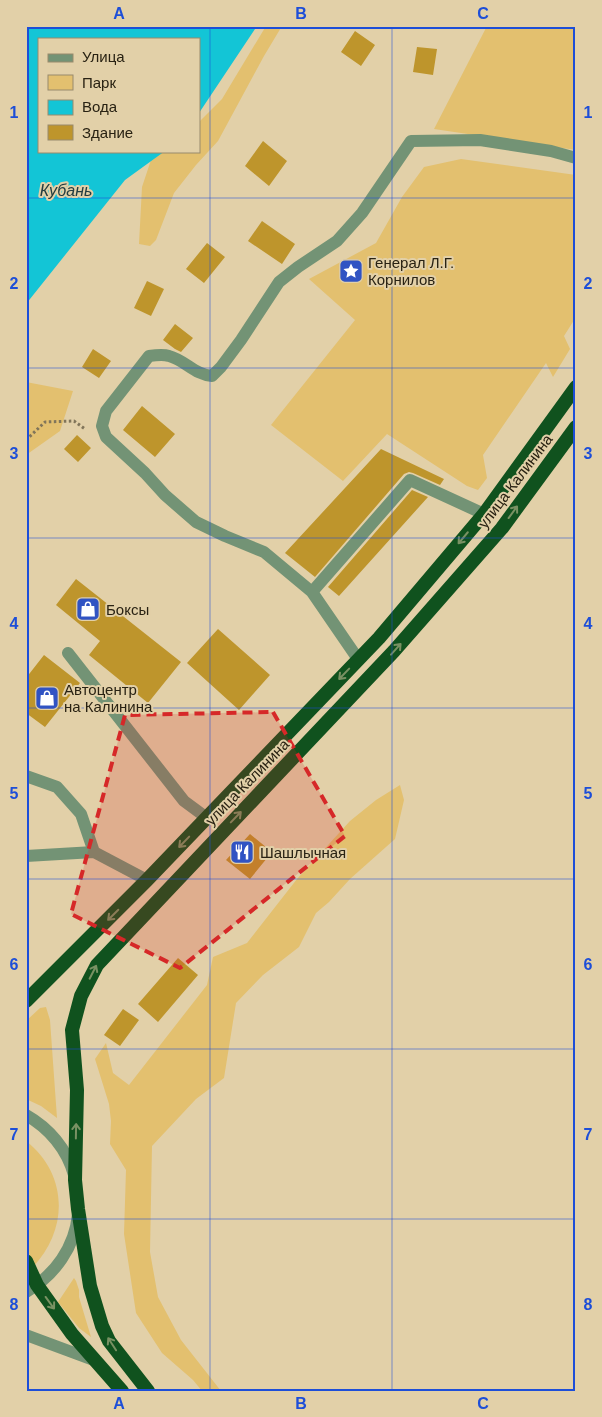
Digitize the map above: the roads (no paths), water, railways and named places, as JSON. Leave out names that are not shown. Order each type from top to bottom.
[{"type":"highway","name":"улица Калинина","points":[[26,1001],[147,880],[379,638],[484,514],[576,387]]},
{"type":"highway","name":"улица Калинина","points":[[145,1387],[109,1342],[95,1309],[90,1286],[78,1209],[76,1180],[76,1090],[72,1030],[80,996],[97,964],[394,651],[502,528],[576,427]]},
{"type":"highway","points":[[26,1261],[32,1289],[122,1391]]},
{"type":"street","points":[[358,659],[312,592],[264,552],[196,522],[165,495],[145,473],[106,437],[102,426],[106,411],[149,356],[161,354],[171,356],[203,375],[212,376],[241,340],[279,282],[337,241],[362,214],[411,141],[480,140],[551,151],[576,158]]},
{"type":"street","points":[[312,592],[410,480],[484,514]]},
{"type":"street","points":[[68,653],[184,801],[207,818]]},
{"type":"street","points":[[26,776],[57,787],[81,814],[94,852]]},
{"type":"street","points":[[26,856],[94,852],[147,880]]},
{"type":"street","points":[[26,1115],[45,1129],[59,1144],[69,1161],[76,1180]]},
{"type":"street","points":[[32,1289],[52,1272],[66,1252],[75,1228],[78,1209]]},
{"type":"street","points":[[26,1335],[97,1362]]},
{"type":"water","name":"Кубань","points":[[26,26],[257,26],[200,112],[200,38],[38,38],[38,152],[164,152],[125,180],[26,304]]},
{"type":"place","name":"Генерал Л.Г. Корнилов","points":[[351,271]]},
{"type":"place","name":"Боксы","points":[[88,609]]},
{"type":"place","name":"Автоцентр на Калинина","points":[[47,698]]},
{"type":"place","name":"Шашлычная","points":[[242,852]]}]
